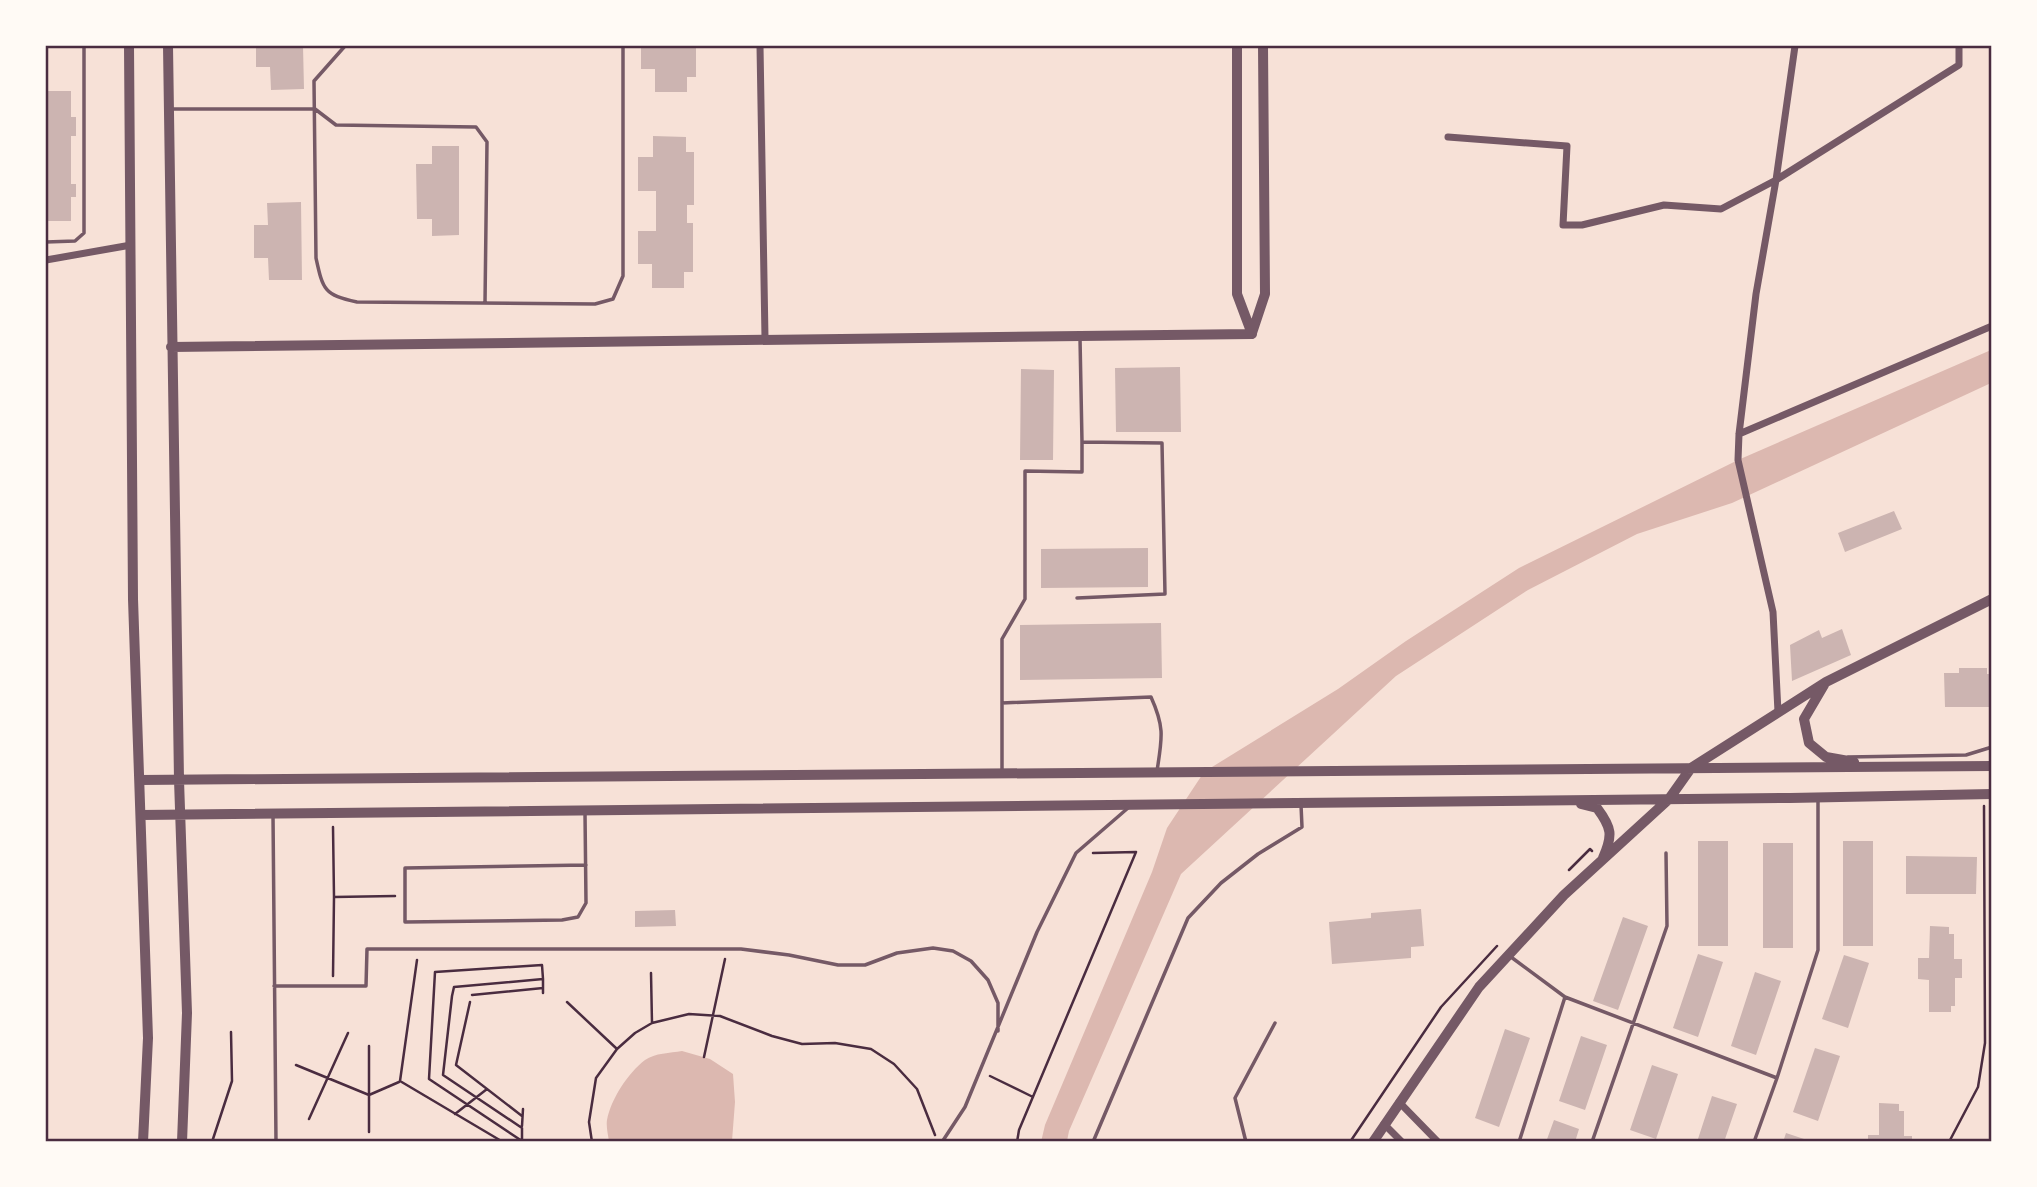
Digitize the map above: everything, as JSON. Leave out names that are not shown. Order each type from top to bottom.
[{"type":"street","points":[[129,46],[133,599],[148,1038],[143,1142]]},
{"type":"street","points":[[168,46],[179,779],[187,1013],[183,1142]]},
{"type":"street","points":[[760,46],[765,338]]},
{"type":"street","points":[[1237,46],[1237,294],[1252,334]]},
{"type":"street","points":[[1252,334],[1265,294],[1263,46]]},
{"type":"street","points":[[1778,712],[1773,612],[1738,460],[1738,434],[1756,294],[1776,180],[1794,46]]},
{"type":"street","points":[[1448,137],[1567,146],[1563,225],[1582,225],[1664,205],[1721,209],[1776,180],[1959,65],[1959,46]]},
{"type":"street","points":[[46,260],[131,245]]},
{"type":"street","points":[[1738,434],[1992,326]]},
{"type":"street","points":[[172,347],[1252,334]]},
{"type":"street","points":[[1373,1142],[1479,987],[1564,895],[1669,799],[1691,768],[1826,682],[1992,599]]},
{"type":"street","points":[[1826,682],[1804,719],[1809,743],[1826,757],[1875,766]]},
{"type":"street","points":[[140,780],[1992,766]]},
{"type":"street","points":[[141,815],[1988,794]]},
{"type":"street","points":[[1563,800],[1597,808],[1607,821],[1611,839],[1601,862]]},
{"type":"street","points":[[1399,1102],[1438,1142]]},
{"type":"street","points":[[1384,1124],[1402,1142]]},
{"type":"lane","points":[[46,242],[75,241],[84,233],[85,46]]},
{"type":"lane","points":[[345,46],[314,81],[316,258],[321,283],[335,297],[357,302],[595,304],[613,299],[623,276],[623,46]]},
{"type":"lane","points":[[168,109],[315,109],[336,125],[476,127],[487,142],[485,303]]},
{"type":"lane","points":[[1002,773],[1002,639],[1025,599],[1025,471],[1082,472],[1080,335]]},
{"type":"lane","points":[[1077,598],[1165,594],[1162,443],[1082,442]]},
{"type":"lane","points":[[1002,703],[1151,697],[1160,719],[1162,743],[1156,772]]},
{"type":"lane","points":[[1826,757],[1966,755],[1992,747]]},
{"type":"lane","points":[[1754,1142],[1818,950],[1818,798]]},
{"type":"lane","points":[[1093,1142],[1188,918],[1221,883],[1258,854],[1302,827],[1301,803]]},
{"type":"lane","points":[[940,1142],[965,1107],[1037,932],[1076,853],[1132,805]]},
{"type":"lane","points":[[585,811],[586,865],[586,904],[578,917],[562,920],[405,922],[405,868],[586,865]]},
{"type":"lane","points":[[273,814],[276,1142]]},
{"type":"lane","points":[[1592,1142],[1667,926],[1666,853]]},
{"type":"lane","points":[[274,986],[366,986],[367,949],[728,949],[789,955],[838,965],[865,965],[897,953],[933,948],[953,951],[971,961],[988,980],[998,1003],[998,1031]]},
{"type":"lane","points":[[1509,955],[1565,997],[1777,1078]]},
{"type":"lane","points":[[1519,1142],[1565,997]]},
{"type":"lane","points":[[1246,1142],[1235,1098],[1275,1023]]},
{"type":"path","points":[[1949,1142],[1978,1087],[1985,1043],[1988,794]]},
{"type":"path","points":[[333,813],[333,986]]},
{"type":"path","points":[[1017,1142],[1033,1097],[1136,852],[1076,853]]},
{"type":"path","points":[[334,897],[405,896]]},
{"type":"path","points":[[400,1082],[419,949]]},
{"type":"path","points":[[704,1057],[728,949]]},
{"type":"path","points":[[472,995],[543,991],[542,965],[435,972],[429,1079],[522,1141]]},
{"type":"path","points":[[651,973],[652,1023]]},
{"type":"path","points":[[522,1128],[443,1075],[454,987],[543,979]]},
{"type":"path","points":[[470,1002],[456,1065],[523,1116]]},
{"type":"path","points":[[567,1002],[617,1049]]},
{"type":"path","points":[[1985,1007],[1992,1007]]},
{"type":"path","points":[[592,1142],[589,1122],[596,1078],[617,1049],[635,1033],[652,1023],[689,1014],[713,1015],[802,1044],[835,1043],[871,1049],[894,1063],[917,1089],[940,1142]]},
{"type":"path","points":[[212,1142],[232,1081],[231,1032]]},
{"type":"path","points":[[309,1119],[348,1033]]},
{"type":"path","points":[[369,1046],[369,1132]]},
{"type":"path","points":[[296,1065],[369,1095],[400,1082]]},
{"type":"path","points":[[980,1072],[1033,1097]]},
{"type":"path","points":[[400,1082],[503,1142]]},
{"type":"path","points":[[455,1114],[487,1088]]},
{"type":"path","points":[[522,1141],[523,1109]]},
{"type":"shaded area","points":[[1991,350],[1991,383],[1732,503],[1637,534],[1528,590],[1396,676],[1181,874],[1067,1141],[1041,1142],[1045,1125],[1152,872],[1167,828],[1204,772],[1338,689],[1406,641],[1519,568],[1738,460]]},
{"type":"shaded area","points":[[682,1051],[710,1059],[733,1074],[735,1102],[732,1141],[609,1141],[609,1112],[627,1079],[645,1060]]},
{"type":"building","points":[[256,46],[303,46],[304,89],[271,90],[270,67],[256,67]]},
{"type":"building","points":[[641,46],[696,46],[696,77],[687,77],[687,92],[655,92],[655,69],[641,69]]},
{"type":"building","points":[[46,91],[71,91],[71,117],[76,117],[76,136],[71,136],[71,184],[76,184],[76,197],[71,197],[71,221],[46,221]]},
{"type":"building","points":[[653,136],[686,137],[686,152],[694,152],[694,205],[687,205],[687,223],[693,223],[693,272],[684,272],[684,288],[652,288],[652,264],[638,264],[638,231],[656,231],[656,191],[638,191],[638,157],[653,157]]},
{"type":"building","points":[[432,146],[459,146],[459,235],[432,236],[432,219],[417,219],[416,164],[432,164]]},
{"type":"building","points":[[301,202],[302,280],[269,280],[268,258],[254,258],[254,225],[268,225],[267,203]]},
{"type":"building","points":[[1180,367],[1181,432],[1116,432],[1115,368]]},
{"type":"building","points":[[1021,369],[1054,370],[1053,460],[1020,460]]},
{"type":"building","points":[[1894,511],[1902,529],[1845,552],[1838,533]]},
{"type":"building","points":[[1148,548],[1148,587],[1041,588],[1041,549]]},
{"type":"building","points":[[1161,623],[1162,678],[1020,680],[1020,625]]},
{"type":"building","points":[[1842,629],[1851,655],[1792,681],[1790,645],[1819,630],[1822,638]]},
{"type":"building","points":[[1959,668],[1987,668],[1987,674],[1992,674],[1992,707],[1945,707],[1944,673],[1959,673]]},
{"type":"building","points":[[1698,841],[1728,841],[1728,946],[1698,946]]},
{"type":"building","points":[[1843,841],[1873,841],[1873,946],[1843,946]]},
{"type":"building","points":[[1763,843],[1793,843],[1793,948],[1763,948]]},
{"type":"building","points":[[1906,856],[1977,857],[1976,894],[1906,894]]},
{"type":"building","points":[[1421,909],[1424,946],[1411,947],[1411,958],[1332,964],[1329,922],[1371,918],[1371,913]]},
{"type":"building","points":[[675,910],[676,926],[635,927],[635,911]]},
{"type":"building","points":[[1623,917],[1648,926],[1618,1010],[1593,1001]]},
{"type":"building","points":[[1930,926],[1949,927],[1949,934],[1954,934],[1954,959],[1962,959],[1962,978],[1955,978],[1955,1006],[1951,1006],[1951,1012],[1929,1012],[1929,980],[1918,979],[1918,958],[1929,958]]},
{"type":"building","points":[[1698,954],[1723,962],[1698,1037],[1673,1028]]},
{"type":"building","points":[[1844,955],[1869,963],[1848,1028],[1822,1019]]},
{"type":"building","points":[[1755,972],[1781,981],[1756,1055],[1731,1046]]},
{"type":"building","points":[[1505,1029],[1530,1038],[1499,1127],[1475,1118]]},
{"type":"building","points":[[1581,1036],[1607,1045],[1585,1110],[1559,1101]]},
{"type":"building","points":[[1815,1048],[1840,1056],[1818,1121],[1793,1112]]},
{"type":"building","points":[[1652,1065],[1678,1074],[1656,1139],[1630,1130]]},
{"type":"building","points":[[1712,1096],[1737,1104],[1724,1142],[1697,1142]]},
{"type":"building","points":[[1879,1103],[1899,1104],[1899,1111],[1904,1111],[1904,1136],[1912,1136],[1912,1142],[1868,1142],[1868,1135],[1879,1135]]},
{"type":"building","points":[[1554,1120],[1579,1129],[1575,1142],[1546,1142]]},
{"type":"building","points":[[1786,1133],[1810,1141],[1810,1142],[1783,1142]]}]
